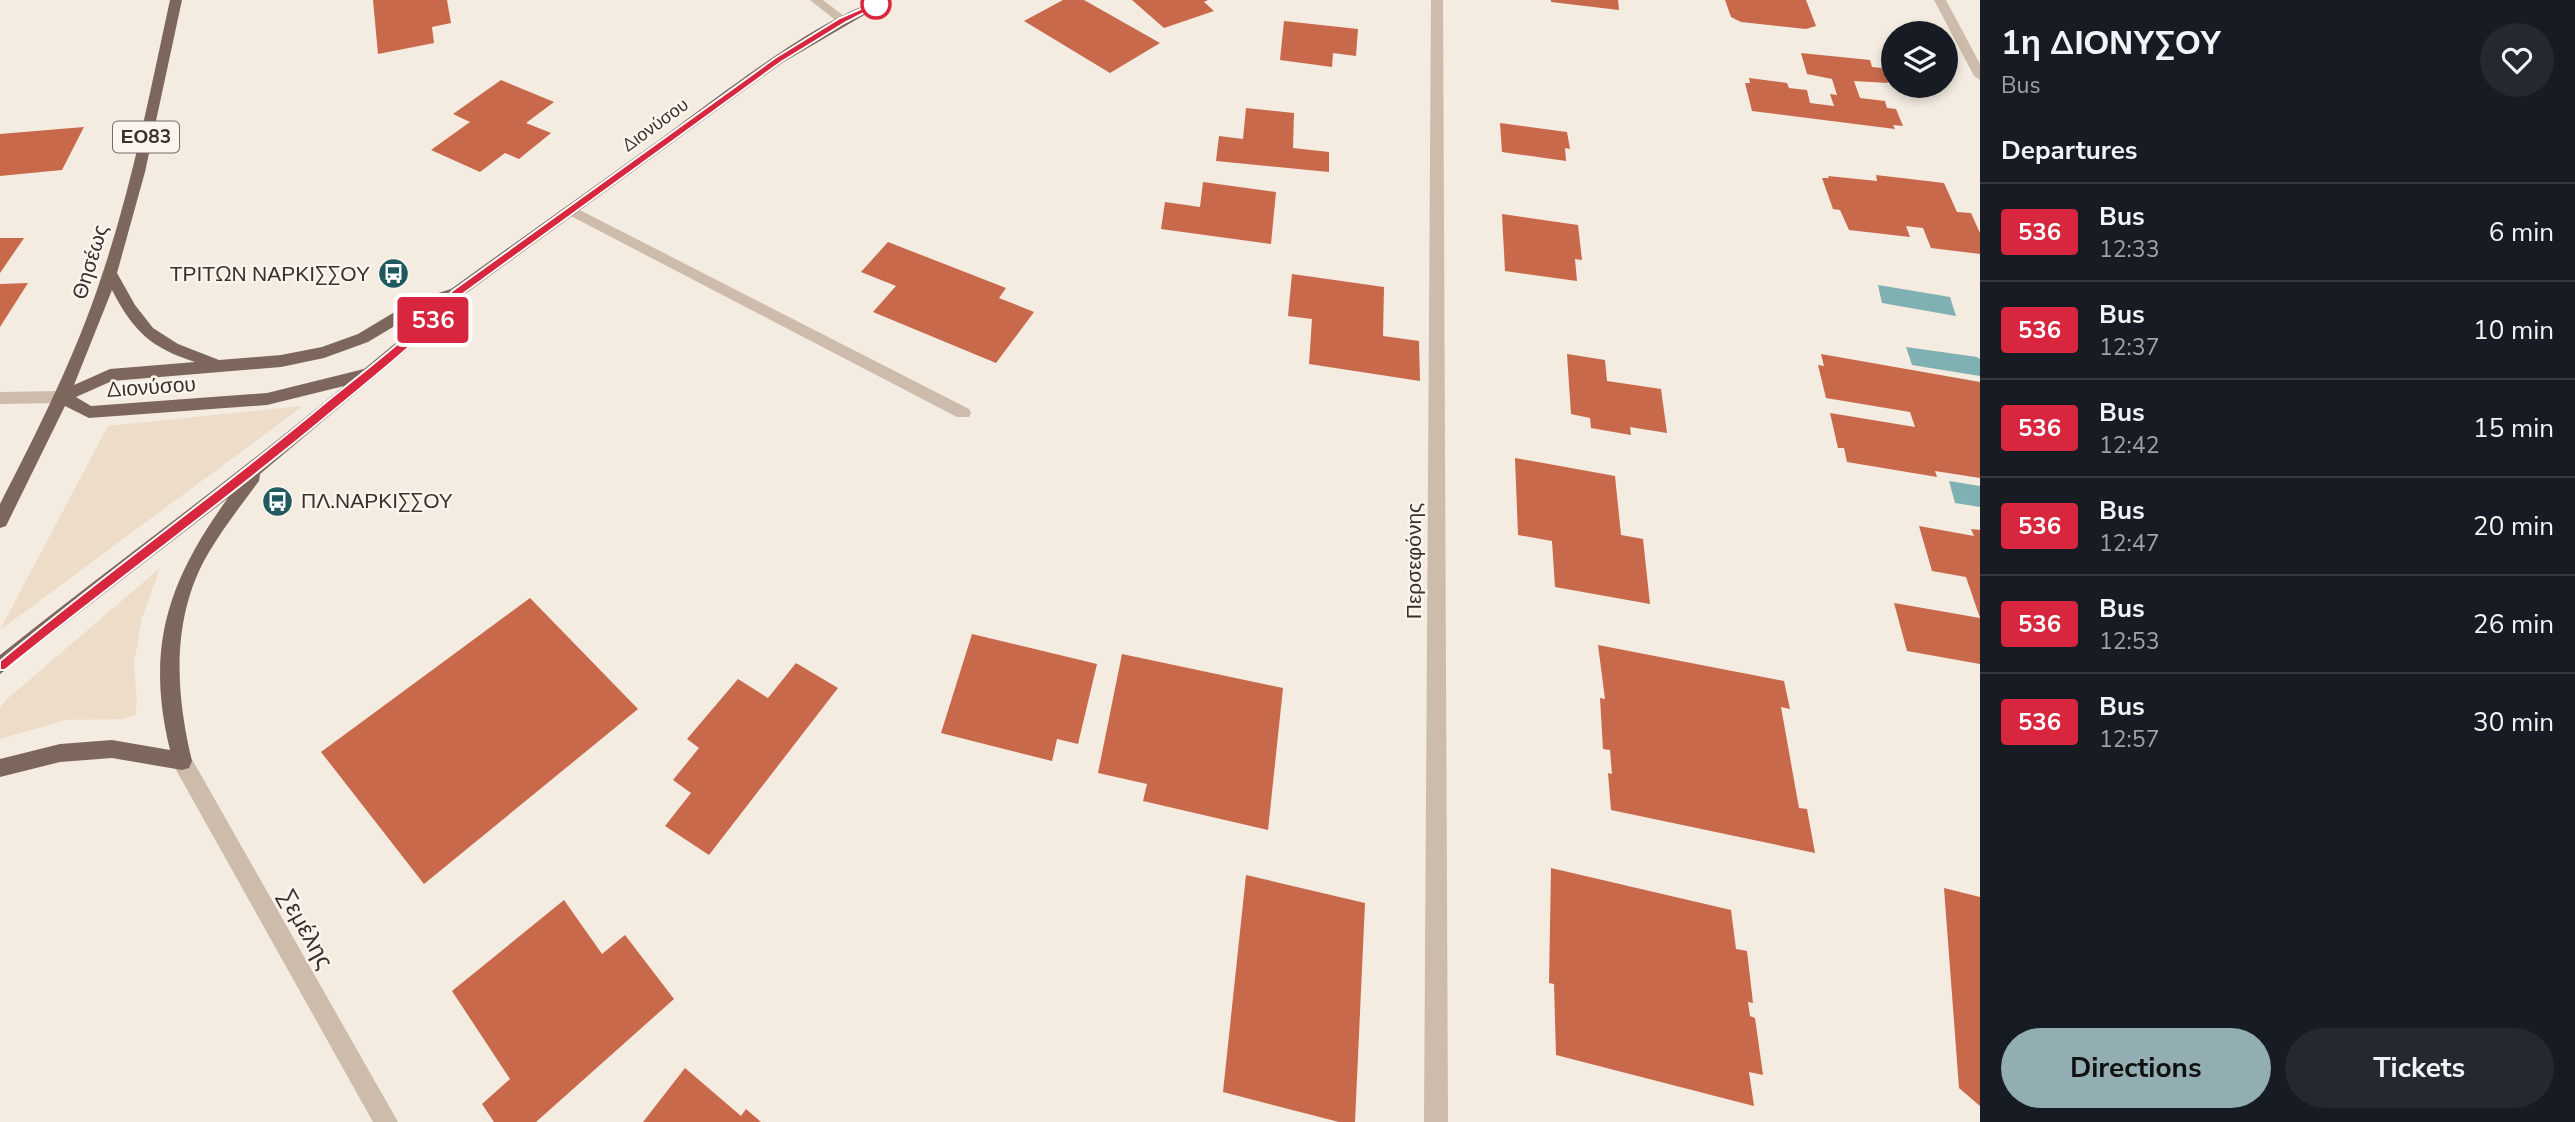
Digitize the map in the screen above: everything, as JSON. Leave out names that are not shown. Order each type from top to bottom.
[{"type":"main road","name":"Θησέως","points":[[0,521],[62,397],[110,273],[142,156],[176,0]]},
{"type":"main road","name":"Διονύσου","points":[[62,397],[89,412],[267,399],[308,391],[374,372],[432,321],[456,293],[778,60],[843,20],[884,0]]},
{"type":"main road","points":[[110,273],[130,313],[145,333],[171,349],[222,365]]},
{"type":"main road","name":"Διονύσου","points":[[62,397],[110,374],[281,360],[324,352],[363,338],[418,304],[456,293]]},
{"type":"main road","points":[[0,666],[117,572],[261,464],[374,372]]},
{"type":"main road","points":[[0,768],[60,753],[112,749],[181,761],[170,720],[168,656],[179,600],[202,549],[261,464]]},
{"type":"street","points":[[816,0],[843,20]]},
{"type":"street","name":"Περσεφόνης","points":[[1436,1122],[1437,0]]},
{"type":"street","points":[[1940,0],[1980,76]]},
{"type":"street","points":[[570,210],[963,413]]},
{"type":"street","points":[[0,398],[62,397]]},
{"type":"street","name":"Σεμέλης","points":[[181,761],[386,1122]]},
{"type":"shaded area","points":[[303,406],[0,630],[108,426]]},
{"type":"shaded area","points":[[160,568],[142,618],[134,663],[137,702],[135,715],[123,719],[65,720],[0,739],[0,708],[6,700]]},
{"type":"water","points":[[1878,285],[1950,297],[1956,316],[1882,303]]},
{"type":"water","points":[[1906,347],[1977,357],[1980,359],[1980,376],[1912,365]]},
{"type":"water","points":[[1949,481],[1980,486],[1980,507],[1955,503]]},
{"type":"building","points":[[373,0],[447,0],[451,23],[432,27],[434,43],[378,54]]},
{"type":"building","points":[[1063,0],[1084,0],[1160,43],[1110,73],[1024,21]]},
{"type":"building","points":[[1132,0],[1208,0],[1204,2],[1214,11],[1164,28]]},
{"type":"building","points":[[1618,0],[1619,10],[1551,2]]},
{"type":"building","points":[[1725,0],[1806,0],[1816,26],[1806,29],[1741,22],[1731,17]]},
{"type":"building","points":[[1284,21],[1358,29],[1356,56],[1333,53],[1332,67],[1280,60]]},
{"type":"building","points":[[1801,53],[1870,60],[1872,67],[1881,68],[1881,83],[1854,81],[1860,98],[1885,101],[1887,108],[1896,109],[1903,126],[1893,125],[1895,129],[1752,111],[1745,83],[1750,83],[1749,78],[1787,83],[1789,88],[1807,90],[1810,103],[1834,106],[1830,94],[1837,95],[1832,79],[1807,74]]},
{"type":"building","points":[[501,80],[554,102],[526,123],[551,133],[519,159],[505,153],[480,172],[431,150],[470,122],[453,114]]},
{"type":"building","points":[[1246,108],[1294,113],[1293,148],[1329,152],[1329,172],[1216,161],[1219,136],[1243,139]]},
{"type":"building","points":[[1500,123],[1567,132],[1570,149],[1565,148],[1566,161],[1502,152]]},
{"type":"building","points":[[84,127],[62,170],[0,176],[0,134]]},
{"type":"building","points":[[1876,175],[1944,183],[1957,212],[1971,213],[1980,233],[1980,254],[1931,248],[1923,228],[1906,226],[1910,237],[1849,230],[1840,210],[1833,209],[1822,178],[1829,178],[1828,176],[1877,181]]},
{"type":"building","points":[[1203,182],[1276,192],[1271,244],[1161,229],[1165,202],[1200,207]]},
{"type":"building","points":[[1502,214],[1578,225],[1582,260],[1575,259],[1577,281],[1505,271]]},
{"type":"building","points":[[0,238],[24,238],[0,273]]},
{"type":"building","points":[[888,242],[1006,288],[999,298],[1034,312],[996,363],[873,312],[896,286],[861,272]]},
{"type":"building","points":[[1292,274],[1384,287],[1383,336],[1419,341],[1420,381],[1309,364],[1312,319],[1288,316]]},
{"type":"building","points":[[28,283],[0,327],[0,284]]},
{"type":"building","points":[[1567,354],[1605,360],[1607,381],[1661,389],[1667,433],[1630,427],[1631,435],[1591,428],[1590,418],[1571,414]]},
{"type":"building","points":[[1821,354],[1980,382],[1980,478],[1935,471],[1937,477],[1847,462],[1844,448],[1838,448],[1830,413],[1915,427],[1910,412],[1826,398],[1818,365],[1824,366]]},
{"type":"building","points":[[1515,458],[1615,476],[1621,535],[1643,539],[1650,604],[1555,587],[1552,541],[1518,535]]},
{"type":"building","points":[[1919,526],[1974,536],[1971,529],[1980,530],[1980,618],[1966,577],[1932,571]]},
{"type":"building","points":[[530,598],[638,709],[424,884],[321,752]]},
{"type":"building","points":[[1894,603],[1980,618],[1980,664],[1907,651]]},
{"type":"building","points":[[972,634],[1097,664],[1078,744],[1057,739],[1052,761],[941,733]]},
{"type":"building","points":[[1598,645],[1784,681],[1790,709],[1781,707],[1799,808],[1807,809],[1815,853],[1611,810],[1608,773],[1612,774],[1610,750],[1603,749],[1600,698],[1605,699]]},
{"type":"building","points":[[1122,654],[1283,688],[1268,830],[1143,801],[1147,784],[1098,773]]},
{"type":"building","points":[[796,663],[838,688],[709,855],[665,826],[691,793],[673,780],[699,748],[687,739],[738,679],[768,698]]},
{"type":"building","points":[[1551,868],[1731,910],[1736,949],[1747,951],[1753,1003],[1748,1002],[1750,1016],[1755,1018],[1763,1075],[1749,1072],[1754,1106],[1556,1055],[1554,984],[1549,983]]},
{"type":"building","points":[[1246,875],[1365,903],[1355,1122],[1339,1122],[1223,1092]]},
{"type":"building","points":[[1944,888],[1980,897],[1980,1106],[1959,1088]]},
{"type":"building","points":[[564,900],[602,954],[625,935],[674,999],[536,1122],[494,1122],[482,1104],[510,1079],[452,991]]},
{"type":"building","points":[[685,1068],[741,1116],[746,1109],[761,1122],[643,1122]]},
{"type":"bus line","name":"536","points":[[0,666],[117,572],[261,464],[374,372],[432,321],[456,293],[778,60],[843,20],[884,0]]},
{"type":"place","name":"ΤΡΙΤΩΝ ΝΑΡΚΙΣΣΟΥ","points":[[393,274]]},
{"type":"place","name":"ΠΛ.ΝΑΡΚΙΣΣΟΥ","points":[[278,501]]}]
